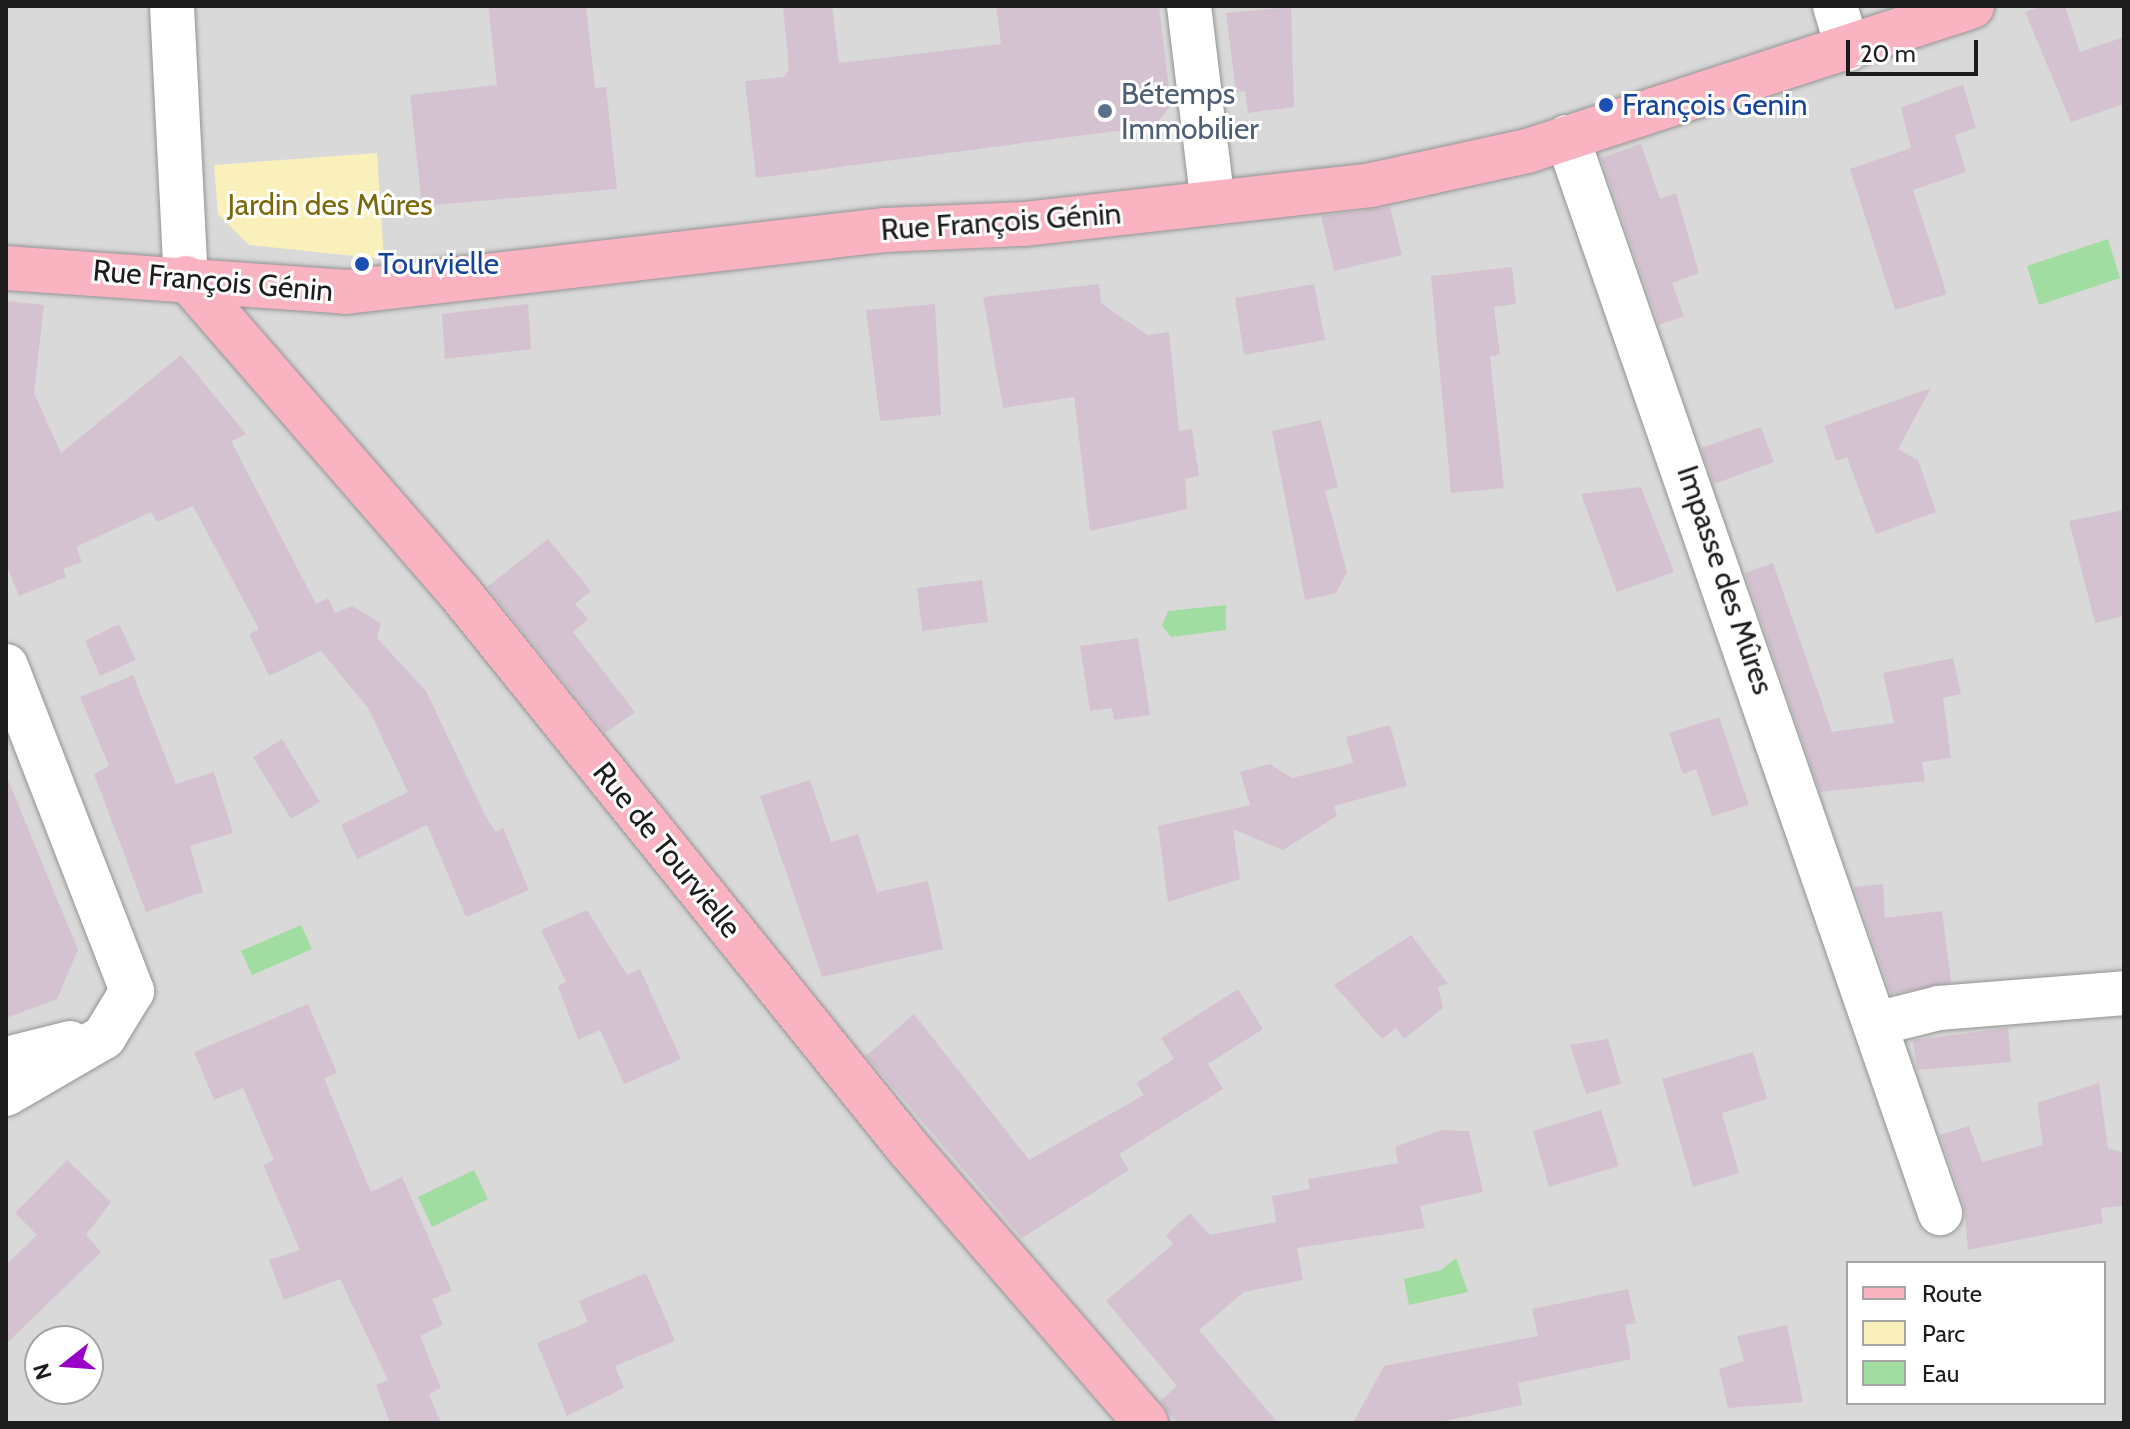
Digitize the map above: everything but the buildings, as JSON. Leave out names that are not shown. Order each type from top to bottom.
[{"type":"main road","name":"Rue François Génin","points":[[6,268],[186,278],[346,292],[885,230],[1213,203],[1375,185],[1567,137],[1848,49],[1972,6]]},
{"type":"main road","name":"Rue de Tourvielle","points":[[186,278],[459,592],[909,1149],[1146,1423]]},
{"type":"street","points":[[172,6],[186,278]]},
{"type":"street","points":[[1189,6],[1213,203]]},
{"type":"street","points":[[1835,6],[1848,49]]},
{"type":"street","name":"Impasse des Mûres","points":[[1567,137],[1879,1023],[1940,1213]]},
{"type":"street","points":[[6,666],[132,991],[104,1037],[6,1094]]},
{"type":"street","points":[[1879,1023],[1939,1008],[2124,993]]},
{"type":"street","points":[[6,1059],[104,1037]]},
{"type":"shaded area","points":[[6,6],[2124,6],[2124,1423],[6,1423]]},
{"type":"green space","name":"Jardin des Mûres","points":[[377,153],[384,259],[249,245],[218,214],[214,165]]},
{"type":"water","points":[[2108,239],[2120,278],[2039,305],[2027,266]]},
{"type":"water","points":[[1226,605],[1226,630],[1171,637],[1162,626],[1168,611]]},
{"type":"water","points":[[301,925],[312,949],[252,975],[241,951]]},
{"type":"water","points":[[474,1170],[488,1199],[432,1227],[418,1197]]},
{"type":"water","points":[[1456,1258],[1468,1292],[1409,1305],[1404,1279],[1441,1270]]},
{"type":"place","name":"François Genin","points":[[1606,105]]},
{"type":"place","name":"Bétemps Immobilier","points":[[1105,111]]},
{"type":"place","name":"Tourvielle","points":[[362,264]]}]
